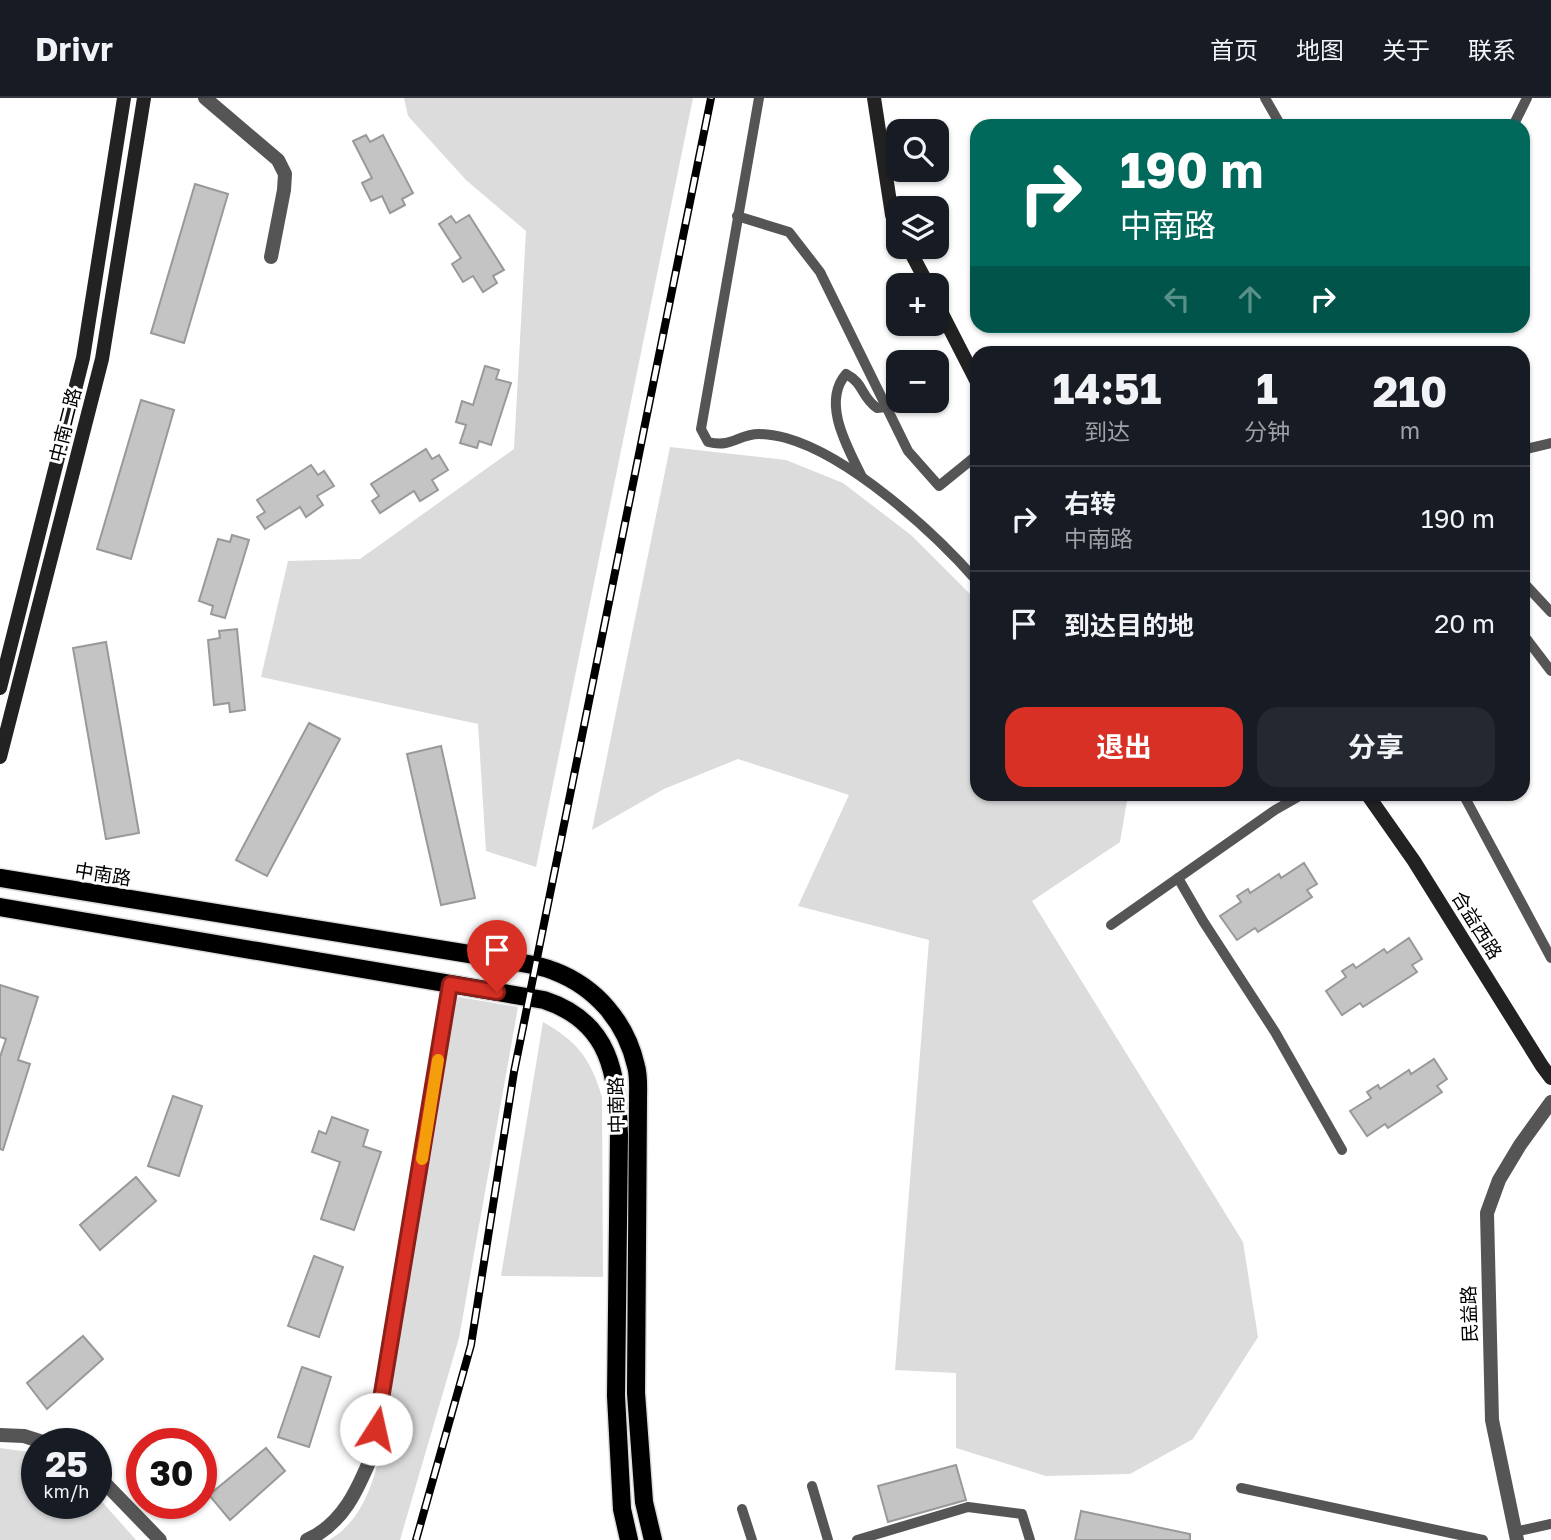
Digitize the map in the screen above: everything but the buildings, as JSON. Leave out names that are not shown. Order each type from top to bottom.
[{"type":"main road","name":"中南二路","points":[[0,688],[83,358],[124,98]]},
{"type":"main road","name":"中南二路","points":[[0,757],[102,359],[144,98]]},
{"type":"main road","points":[[874,98],[889,196]]},
{"type":"main road","points":[[949,327],[970,368]]},
{"type":"main road","name":"合益西路","points":[[1372,801],[1414,861],[1551,1078]]},
{"type":"main road","name":"中南路","points":[[0,878],[486,957],[551,970],[581,983],[606,1005],[624,1032],[636,1067],[636,1393],[644,1502],[653,1540]]},
{"type":"main road","name":"中南路","points":[[0,907],[544,1000],[562,1006],[589,1028],[602,1044],[612,1067],[618,1092],[616,1395],[622,1508],[629,1540]]},
{"type":"street","points":[[205,98],[278,160],[285,174],[271,257]]},
{"type":"street","points":[[307,1540],[318,1535],[341,1515],[358,1490],[372,1455],[450,984]]},
{"type":"street","name":"民益路","points":[[1516,1536],[1492,1420],[1487,1213],[1499,1180],[1551,1102]]},
{"type":"street","points":[[0,1435],[21,1436]]},
{"type":"street","points":[[112,1490],[160,1540]]},
{"type":"lane","points":[[759,98],[701,429],[708,442],[723,445],[758,434],[786,438],[830,456],[877,488],[955,555],[970,573]]},
{"type":"lane","points":[[1265,98],[1277,119]]},
{"type":"lane","points":[[1517,119],[1527,98]]},
{"type":"lane","points":[[737,216],[789,232],[820,272],[886,407],[877,408],[867,401],[857,380],[846,374],[838,383],[836,405],[841,433],[862,478]]},
{"type":"lane","points":[[889,413],[908,452],[939,486],[970,461]]},
{"type":"lane","points":[[1530,448],[1551,443]]},
{"type":"lane","points":[[1530,590],[1551,612]]},
{"type":"lane","points":[[1530,643],[1551,671]]},
{"type":"lane","points":[[1111,925],[1291,801]]},
{"type":"lane","points":[[1467,801],[1551,958]]},
{"type":"lane","points":[[1178,878],[1275,1032],[1342,1150]]},
{"type":"lane","points":[[812,1486],[828,1540]]},
{"type":"lane","points":[[1241,1488],[1483,1540]]},
{"type":"lane","points":[[857,1540],[968,1507],[1022,1514],[1030,1540]]},
{"type":"lane","points":[[742,1509],[752,1540]]},
{"type":"lane","points":[[1516,1536],[1551,1524]]},
{"type":"shaded area","points":[[404,98],[693,98],[536,867],[486,851],[478,724],[261,677],[288,561],[360,559],[514,449],[526,231],[466,180],[408,116]]},
{"type":"shaded area","points":[[670,447],[786,460],[843,483],[911,535],[970,594],[970,801],[1127,801],[1120,842],[1032,901],[1243,1242],[1258,1337],[1193,1439],[1130,1474],[1046,1476],[956,1448],[956,1373],[895,1370],[929,940],[798,906],[849,795],[738,759],[664,789],[592,830]]},
{"type":"shaded area","points":[[453,996],[518,1007],[459,1338],[400,1540],[329,1540],[341,1532],[359,1510],[372,1483],[380,1455]]},
{"type":"shaded area","points":[[543,1022],[581,1052],[593,1072],[602,1097],[603,1277],[501,1276]]},
{"type":"shaded area","points":[[0,1448],[21,1451],[21,1519],[112,1519],[112,1513],[136,1540],[0,1540]]},
{"type":"railway","points":[[416,1540],[471,1345],[514,1072],[711,98]]},
{"type":"slow traffic","points":[[422,1159],[438,1060]]},
{"type":"route","points":[[376,1429],[450,984],[497,992]]}]
